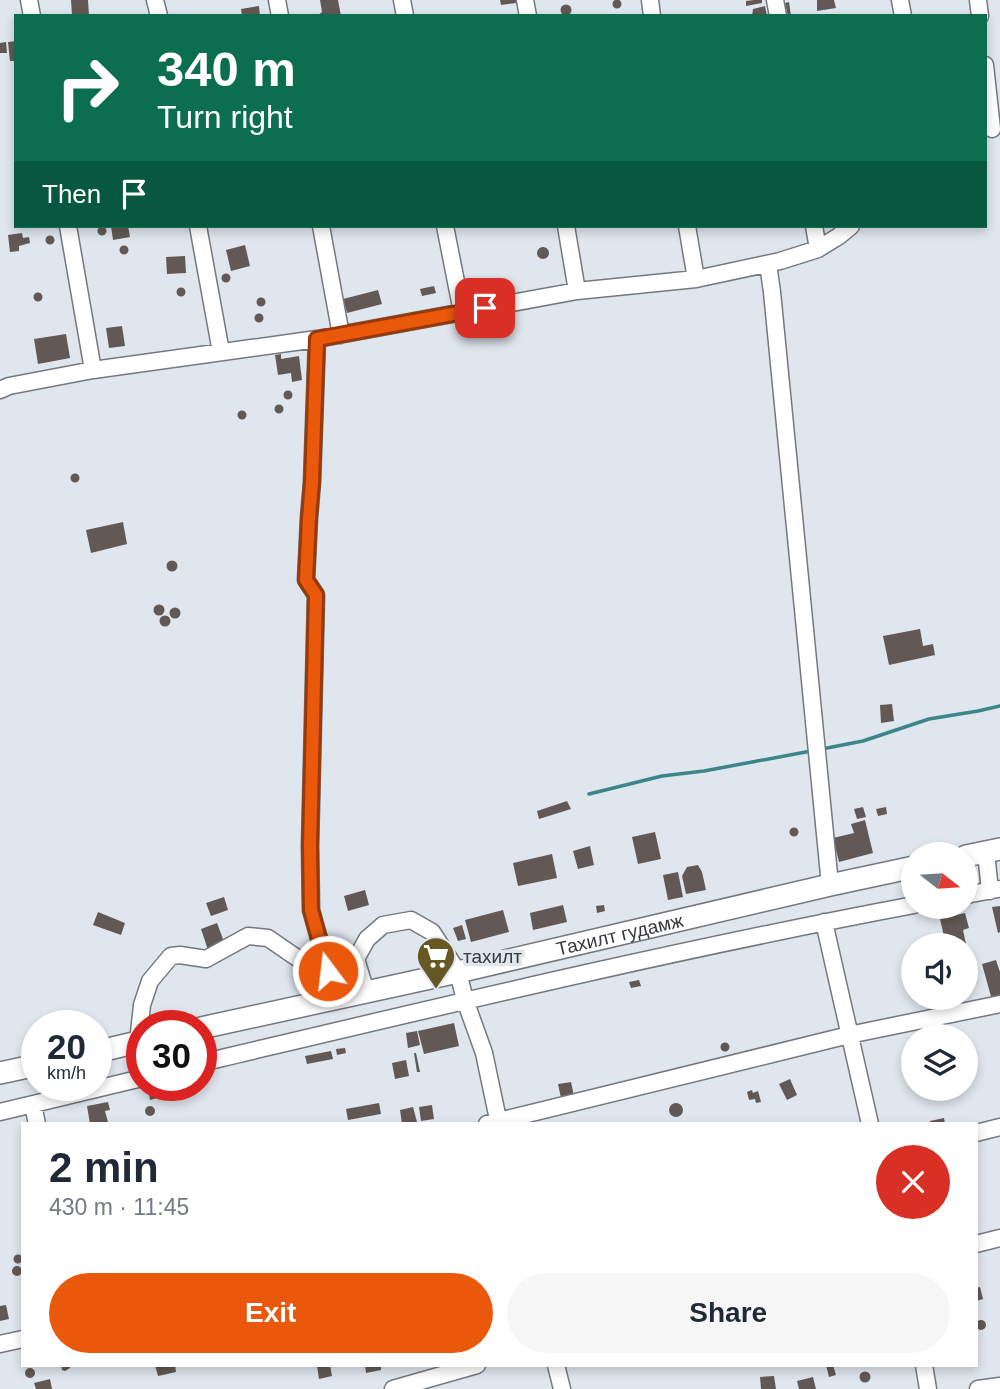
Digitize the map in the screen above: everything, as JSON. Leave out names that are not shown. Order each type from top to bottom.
[{"type":"main road","name":"Тахилт гудамж","points":[[217,1025],[901,870]]},
{"type":"main road","points":[[0,1073],[21,1068]]},
{"type":"street","points":[[987,84],[992,130]]},
{"type":"street","points":[[68,228],[93,370]]},
{"type":"street","points":[[198,228],[221,352]]},
{"type":"street","points":[[321,228],[341,335]]},
{"type":"street","points":[[445,228],[462,312]]},
{"type":"street","points":[[566,228],[578,291]]},
{"type":"street","points":[[687,228],[696,279]]},
{"type":"street","points":[[814,228],[818,249]]},
{"type":"street","points":[[0,390],[93,370],[317,339],[578,291],[696,279],[768,264],[818,249],[849,228]]},
{"type":"street","points":[[768,264],[830,885]]},
{"type":"street","points":[[317,339],[306,580],[316,595],[311,910],[328,971],[359,994]]},
{"type":"street","points":[[984,853],[995,889]]},
{"type":"street","points":[[217,1059],[600,970],[901,907]]},
{"type":"street","points":[[359,994],[356,959],[367,939],[383,925],[411,920],[432,932],[458,972],[484,1054],[495,1122]]},
{"type":"street","points":[[824,922],[870,1122]]},
{"type":"street","points":[[142,1010],[150,981],[167,959],[180,955],[206,959],[248,936],[268,938],[359,994]]},
{"type":"street","points":[[499,1122],[849,1035],[1000,1004]]},
{"type":"street","points":[[0,1112],[126,1082]]},
{"type":"street","points":[[33,1105],[37,1122]]},
{"type":"street","points":[[978,1132],[1000,1127]]},
{"type":"street","points":[[978,1244],[1000,1238]]},
{"type":"street","points":[[0,1344],[21,1339]]},
{"type":"street","points":[[393,1389],[470,1367]]},
{"type":"street","points":[[556,1367],[562,1389]]},
{"type":"street","points":[[924,1367],[928,1389]]},
{"type":"street","points":[[978,1389],[1000,1386]]},
{"type":"building","points":[[71,0],[88,0],[89,14],[72,14]]},
{"type":"building","points":[[320,0],[338,0],[341,14],[320,14],[322,12]]},
{"type":"building","points":[[500,0],[516,0],[516,3],[501,5]]},
{"type":"building","points":[[617,0],[621,4],[617,8],[613,4]]},
{"type":"building","points":[[762,0],[762,3],[746,6],[746,1]]},
{"type":"building","points":[[817,0],[834,0],[836,8],[817,11]]},
{"type":"building","points":[[789,2],[791,14],[788,14],[785,3]]},
{"type":"building","points":[[259,6],[260,14],[242,14],[241,9]]},
{"type":"building","points":[[562,6],[570,6],[570,14],[562,14]]},
{"type":"building","points":[[765,6],[767,14],[752,14],[753,9]]},
{"type":"building","points":[[14,41],[14,61],[10,61],[8,42]]},
{"type":"building","points":[[6,42],[7,53],[0,53],[0,43]]},
{"type":"building","points":[[99,228],[105,228],[107,231],[102,236],[97,231]]},
{"type":"building","points":[[111,228],[128,228],[130,237],[113,240]]},
{"type":"building","points":[[22,233],[23,238],[29,237],[30,243],[19,246],[19,251],[10,252],[8,235]]},
{"type":"building","points":[[50,235],[55,240],[50,245],[45,240]]},
{"type":"building","points":[[124,245],[129,250],[124,255],[119,250]]},
{"type":"building","points":[[245,245],[250,266],[231,271],[226,250]]},
{"type":"building","points":[[543,247],[549,253],[543,259],[537,253]]},
{"type":"building","points":[[185,256],[186,273],[167,274],[166,257]]},
{"type":"building","points":[[226,273],[231,278],[226,283],[221,278]]},
{"type":"building","points":[[434,286],[436,293],[422,296],[420,289]]},
{"type":"building","points":[[181,287],[186,292],[181,297],[176,292]]},
{"type":"building","points":[[378,290],[382,304],[347,313],[343,299]]},
{"type":"building","points":[[38,292],[43,297],[38,302],[33,297]]},
{"type":"building","points":[[261,297],[266,302],[261,307],[256,302]]},
{"type":"building","points":[[259,313],[264,318],[259,323],[254,318]]},
{"type":"building","points":[[122,326],[125,346],[109,348],[106,328]]},
{"type":"building","points":[[66,334],[70,358],[38,364],[34,339]]},
{"type":"building","points":[[281,354],[281,359],[299,356],[302,380],[292,382],[291,373],[278,375],[275,355]]},
{"type":"building","points":[[288,390],[293,395],[288,400],[283,395]]},
{"type":"building","points":[[279,404],[284,409],[279,414],[274,409]]},
{"type":"building","points":[[242,410],[247,415],[242,420],[237,415]]},
{"type":"building","points":[[75,473],[80,478],[75,483],[70,478]]},
{"type":"building","points":[[123,522],[127,544],[91,553],[86,530]]},
{"type":"building","points":[[172,560],[178,566],[172,572],[166,566]]},
{"type":"building","points":[[159,604],[165,610],[159,616],[153,610]]},
{"type":"building","points":[[175,607],[181,613],[175,619],[169,613]]},
{"type":"building","points":[[165,615],[171,621],[165,627],[159,621]]},
{"type":"building","points":[[920,629],[923,646],[933,644],[935,655],[889,665],[883,636]]},
{"type":"building","points":[[892,704],[894,721],[881,723],[880,705]]},
{"type":"building","points":[[567,801],[571,809],[539,819],[537,811]]},
{"type":"building","points":[[863,807],[866,817],[857,819],[854,809]]},
{"type":"building","points":[[886,807],[887,814],[878,816],[876,809]]},
{"type":"building","points":[[865,820],[873,853],[839,862],[833,838],[854,833],[851,824]]},
{"type":"building","points":[[794,827],[799,832],[794,837],[789,832]]},
{"type":"building","points":[[655,832],[661,859],[638,864],[632,837]]},
{"type":"building","points":[[590,846],[594,865],[578,869],[573,851]]},
{"type":"building","points":[[552,854],[557,878],[518,886],[513,863]]},
{"type":"building","points":[[698,865],[706,890],[686,894],[682,876],[687,867]]},
{"type":"building","points":[[678,872],[683,897],[668,900],[663,875]]},
{"type":"building","points":[[365,890],[369,905],[348,911],[344,896]]},
{"type":"building","points":[[224,897],[228,910],[211,916],[206,903]]},
{"type":"building","points":[[563,905],[567,922],[533,930],[530,913]]},
{"type":"building","points":[[604,905],[605,911],[597,913],[596,906]]},
{"type":"building","points":[[1000,906],[1000,932],[998,933],[992,907]]},
{"type":"building","points":[[503,910],[509,932],[471,942],[465,920]]},
{"type":"building","points":[[98,912],[125,923],[121,935],[93,925]]},
{"type":"building","points":[[940,919],[967,919],[969,928],[963,930],[964,933],[943,933]]},
{"type":"building","points":[[217,923],[226,947],[209,953],[201,929]]},
{"type":"building","points":[[462,925],[466,939],[458,941],[453,928]]},
{"type":"building","points":[[996,960],[1000,972],[1000,998],[992,1000],[982,964]]},
{"type":"building","points":[[639,980],[641,986],[631,988],[629,982]]},
{"type":"building","points":[[454,1023],[459,1046],[424,1054],[418,1031]]},
{"type":"building","points":[[417,1031],[420,1045],[408,1048],[406,1033]]},
{"type":"building","points":[[725,1042],[730,1047],[725,1052],[720,1047]]},
{"type":"building","points":[[345,1048],[346,1053],[337,1055],[336,1049]]},
{"type":"building","points":[[331,1051],[333,1059],[307,1064],[305,1056]]},
{"type":"building","points":[[416,1053],[420,1072],[417,1072]]},
{"type":"building","points":[[406,1060],[409,1076],[395,1079],[392,1063]]},
{"type":"building","points":[[790,1079],[797,1095],[787,1100],[779,1084]]},
{"type":"building","points":[[571,1082],[574,1096],[561,1098],[558,1084]]},
{"type":"building","points":[[752,1090],[753,1093],[758,1091],[761,1102],[749,1100],[747,1092]]},
{"type":"building","points":[[108,1102],[110,1110],[105,1111],[108,1122],[90,1122],[87,1106]]},
{"type":"building","points":[[379,1103],[381,1114],[348,1120],[346,1109]]},
{"type":"building","points":[[676,1103],[681,1105],[681,1115],[676,1117],[671,1115],[669,1110],[671,1105]]},
{"type":"building","points":[[432,1105],[434,1119],[421,1121],[419,1107]]},
{"type":"building","points":[[150,1106],[154,1107],[154,1115],[150,1116],[146,1115],[145,1111],[146,1107]]},
{"type":"building","points":[[413,1107],[417,1122],[402,1122],[400,1110]]},
{"type":"building","points":[[944,1118],[945,1122],[930,1122]]},
{"type":"building","points":[[18,1254],[21,1256],[21,1262],[18,1264],[13,1259]]},
{"type":"building","points":[[17,1266],[21,1272],[17,1276],[12,1271]]},
{"type":"building","points":[[978,1288],[983,1299],[978,1300]]},
{"type":"building","points":[[6,1305],[9,1319],[0,1321],[0,1306]]},
{"type":"building","points":[[978,1321],[985,1321],[985,1329],[978,1329]]},
{"type":"building","points":[[156,1367],[175,1367],[176,1372],[158,1376]]},
{"type":"building","points":[[317,1367],[330,1367],[332,1376],[319,1379]]},
{"type":"building","points":[[365,1367],[381,1367],[381,1370],[366,1373]]},
{"type":"building","points":[[826,1367],[834,1367],[836,1375],[829,1377]]},
{"type":"building","points":[[30,1368],[35,1373],[30,1378],[25,1373]]},
{"type":"building","points":[[865,1371],[871,1377],[865,1383],[859,1377]]},
{"type":"building","points":[[774,1376],[776,1389],[761,1389],[760,1377]]},
{"type":"building","points":[[813,1377],[816,1389],[799,1389],[797,1381]]},
{"type":"building","points":[[50,1379],[52,1389],[36,1389],[34,1383]]},
{"type":"waterway","points":[[822,749],[863,741],[929,719],[1000,706]]},
{"type":"waterway","points":[[589,794],[662,776],[811,751]]},
{"type":"place","name":"тахилт","points":[[436,990]]},
{"type":"route","points":[[328,971],[311,910],[316,595],[306,580],[317,339],[485,308]]}]
